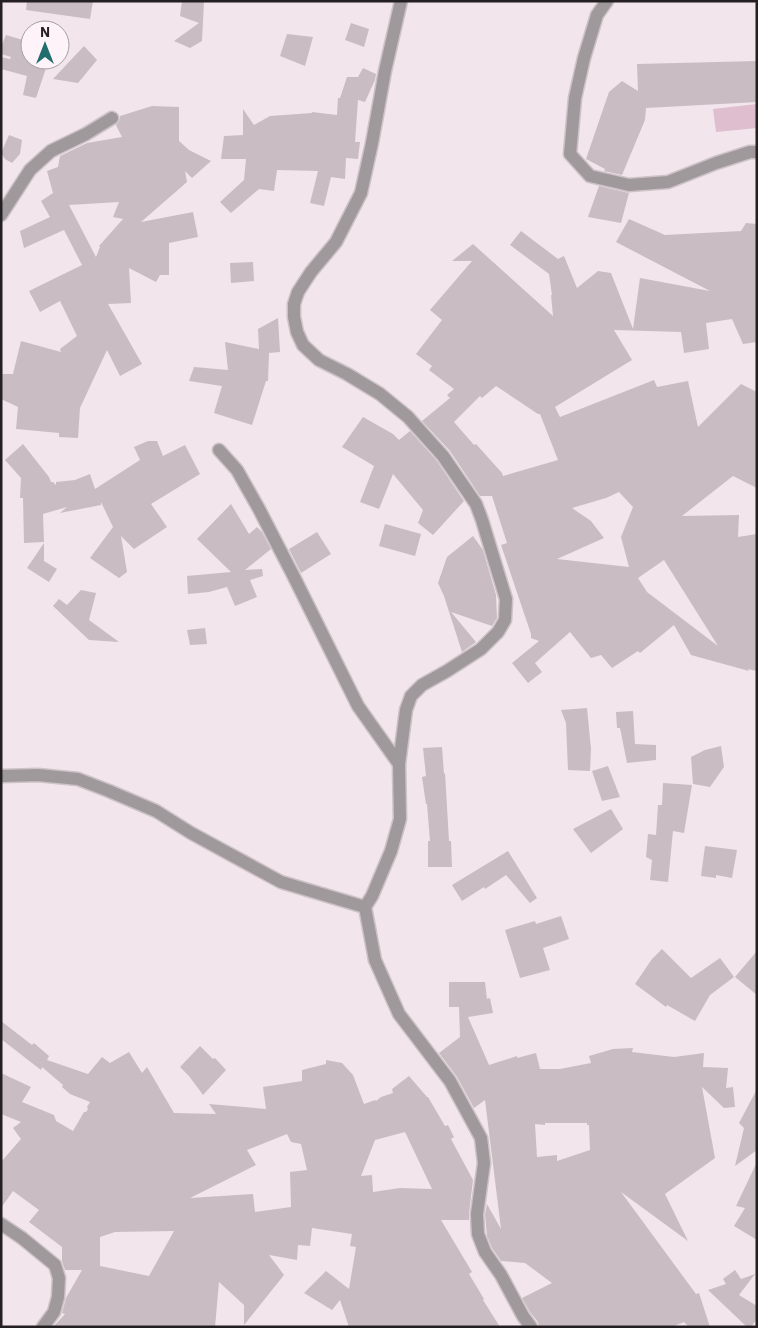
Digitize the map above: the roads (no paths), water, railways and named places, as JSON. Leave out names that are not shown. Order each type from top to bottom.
[{"type":"street","points":[[401,1],[385,71],[362,194],[336,242],[311,272],[298,292],[294,304],[294,317],[302,346],[319,360],[380,394],[408,417],[443,456],[476,504],[506,599],[505,620],[498,632],[481,649],[422,685],[411,696],[406,710],[399,764],[400,819],[391,851],[365,908],[375,960],[399,1014],[450,1081],[480,1138],[484,1164],[478,1214],[478,1234],[485,1252],[501,1275],[531,1327]]},
{"type":"street","points":[[608,1],[596,15],[574,98],[570,154],[590,176],[629,185],[668,182],[716,163],[750,152],[757,152]]},
{"type":"street","points":[[1,215],[30,170],[51,151],[86,134],[112,118]]},
{"type":"street","points":[[219,450],[237,470],[259,509],[358,706],[399,764]]},
{"type":"street","points":[[3,776],[38,775],[78,779],[156,811],[282,882],[365,908]]},
{"type":"street","points":[[1,1224],[22,1238],[55,1265],[59,1278],[58,1297],[54,1312],[43,1327]]}]
